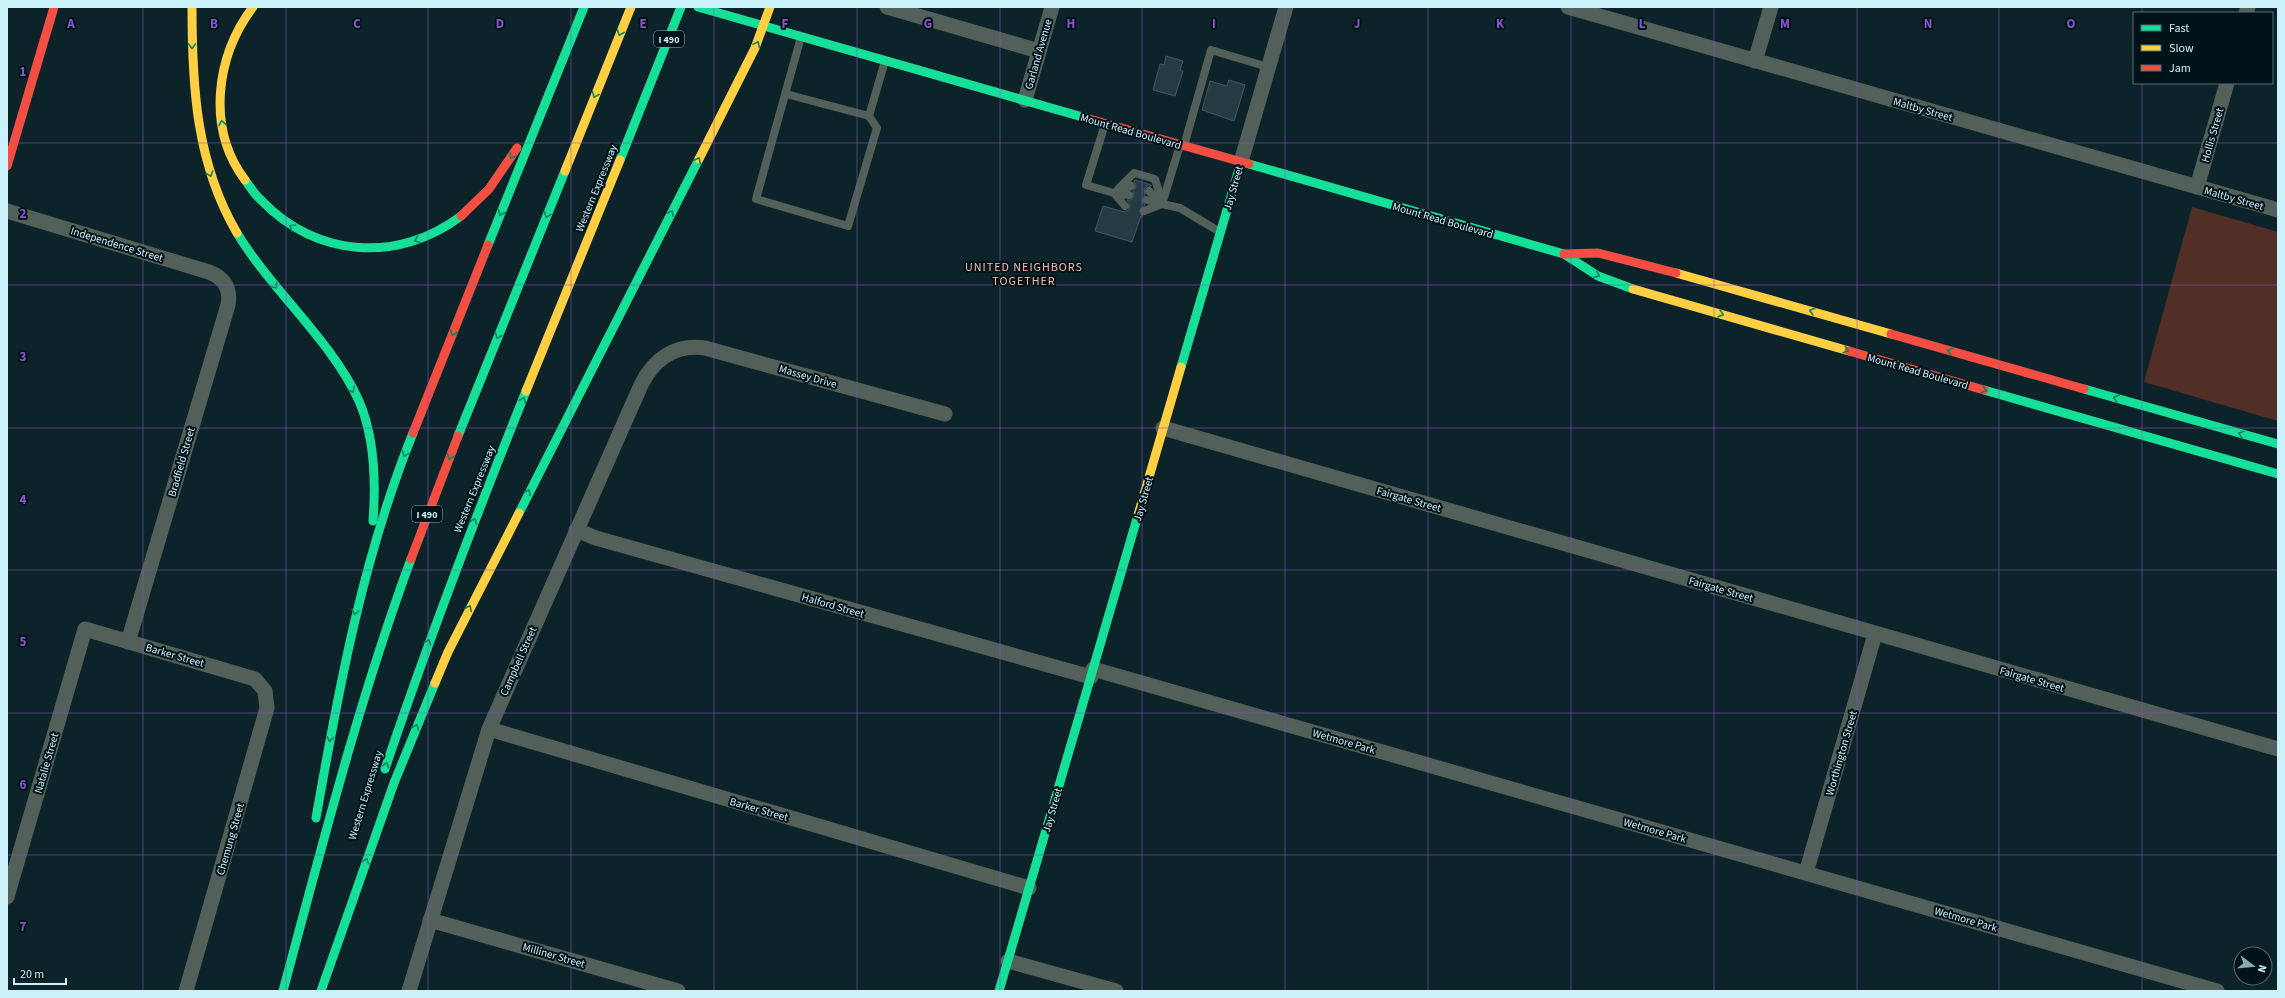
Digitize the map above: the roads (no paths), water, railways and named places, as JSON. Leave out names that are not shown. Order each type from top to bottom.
[{"type":"main road","points":[[7,166],[54,7]]},
{"type":"main road","points":[[192,7],[192,72],[196,115],[201,143],[217,192],[235,228],[254,259],[341,371],[356,396],[366,421],[373,456],[375,496],[372,529],[365,574],[344,665],[314,829]]},
{"type":"main road","points":[[253,7],[233,38],[222,77],[221,118],[227,147],[248,187],[274,215],[309,236],[333,245],[349,248],[381,248],[414,242],[439,230],[470,208],[494,182],[514,153],[568,47]]},
{"type":"main road","points":[[365,574],[404,455],[584,7]]},
{"type":"main road","name":"I 490","points":[[284,988],[345,760],[407,569],[443,473],[631,7]]},
{"type":"main road","name":"Western Expressway","points":[[382,778],[410,694],[466,540],[682,7]]},
{"type":"main road","name":"Mount Read Boulevard","points":[[698,7],[1564,254],[1598,276],[1626,287],[2278,474]]},
{"type":"main road","points":[[321,991],[396,777],[448,652],[755,48],[770,7]]},
{"type":"main road","name":"Jay Street","points":[[999,991],[1241,162]]},
{"type":"main road","name":"Mount Read Boulevard","points":[[1564,254],[1598,253],[1636,261],[2278,444]]},
{"type":"main road","name":"Western Expressway","points":[[321,991],[362,846]]},
{"type":"main road","points":[[284,988],[308,859]]},
{"type":"street","points":[[887,7],[1039,51]]},
{"type":"street","name":"Garland Avenue","points":[[1025,100],[1052,7]]},
{"type":"street","name":"Jay Street","points":[[1241,162],[1286,7]]},
{"type":"street","name":"Maltby Street","points":[[1568,7],[2278,210]]},
{"type":"street","points":[[1755,61],[1771,7]]},
{"type":"street","name":"Hollis Street","points":[[2197,187],[2227,84]]},
{"type":"street","name":"Independence Street","points":[[7,211],[201,269],[215,274],[224,282]]},
{"type":"street","name":"Bradfield Street","points":[[128,642],[228,305],[229,293],[224,282]]},
{"type":"street","name":"Massey Drive","points":[[671,352],[691,347],[716,350],[945,414]]},
{"type":"street","name":"Campbell Street","points":[[409,991],[489,729],[576,530],[645,378],[659,360],[671,352]]},
{"type":"street","name":"Fairgate Street","points":[[1163,428],[2278,750]]},
{"type":"street","name":"Halford Street","points":[[576,530],[603,540],[1092,673]]},
{"type":"street","name":"Barker Street","points":[[85,630],[244,675],[255,679],[262,686]]},
{"type":"street","name":"Natalie Street","points":[[7,897],[85,630]]},
{"type":"street","name":"Worthington Street","points":[[1806,873],[1876,634]]},
{"type":"street","name":"Wetmore Park","points":[[1092,673],[1806,873],[2217,991]]},
{"type":"street","name":"Chemung Street","points":[[186,991],[265,715],[268,702],[262,686]]},
{"type":"street","name":"Barker Street","points":[[489,729],[1029,888]]},
{"type":"street","name":"Milliner Street","points":[[430,920],[678,991]]},
{"type":"street","points":[[1008,961],[1116,991]]},
{"type":"lane","points":[[786,94],[869,116],[877,128],[848,226],[756,198],[801,37]]},
{"type":"lane","points":[[1162,204],[1211,50],[1268,67]]},
{"type":"lane","points":[[869,116],[886,60]]},
{"type":"lane","points":[[1105,123],[1086,185],[1114,193],[1129,195]]},
{"type":"lane","points":[[1114,193],[1134,173],[1155,179],[1162,204]]},
{"type":"lane","points":[[1114,193],[1131,186]]},
{"type":"lane","points":[[1149,191],[1162,204]]},
{"type":"lane","points":[[1114,193],[1125,206]]},
{"type":"lane","points":[[1147,200],[1180,208],[1220,232]]},
{"type":"lane","points":[[1144,211],[1162,204]]},
{"type":"district","name":"UNITED NEIGHBORS TOGETHER","points":[[1024,274]]}]
